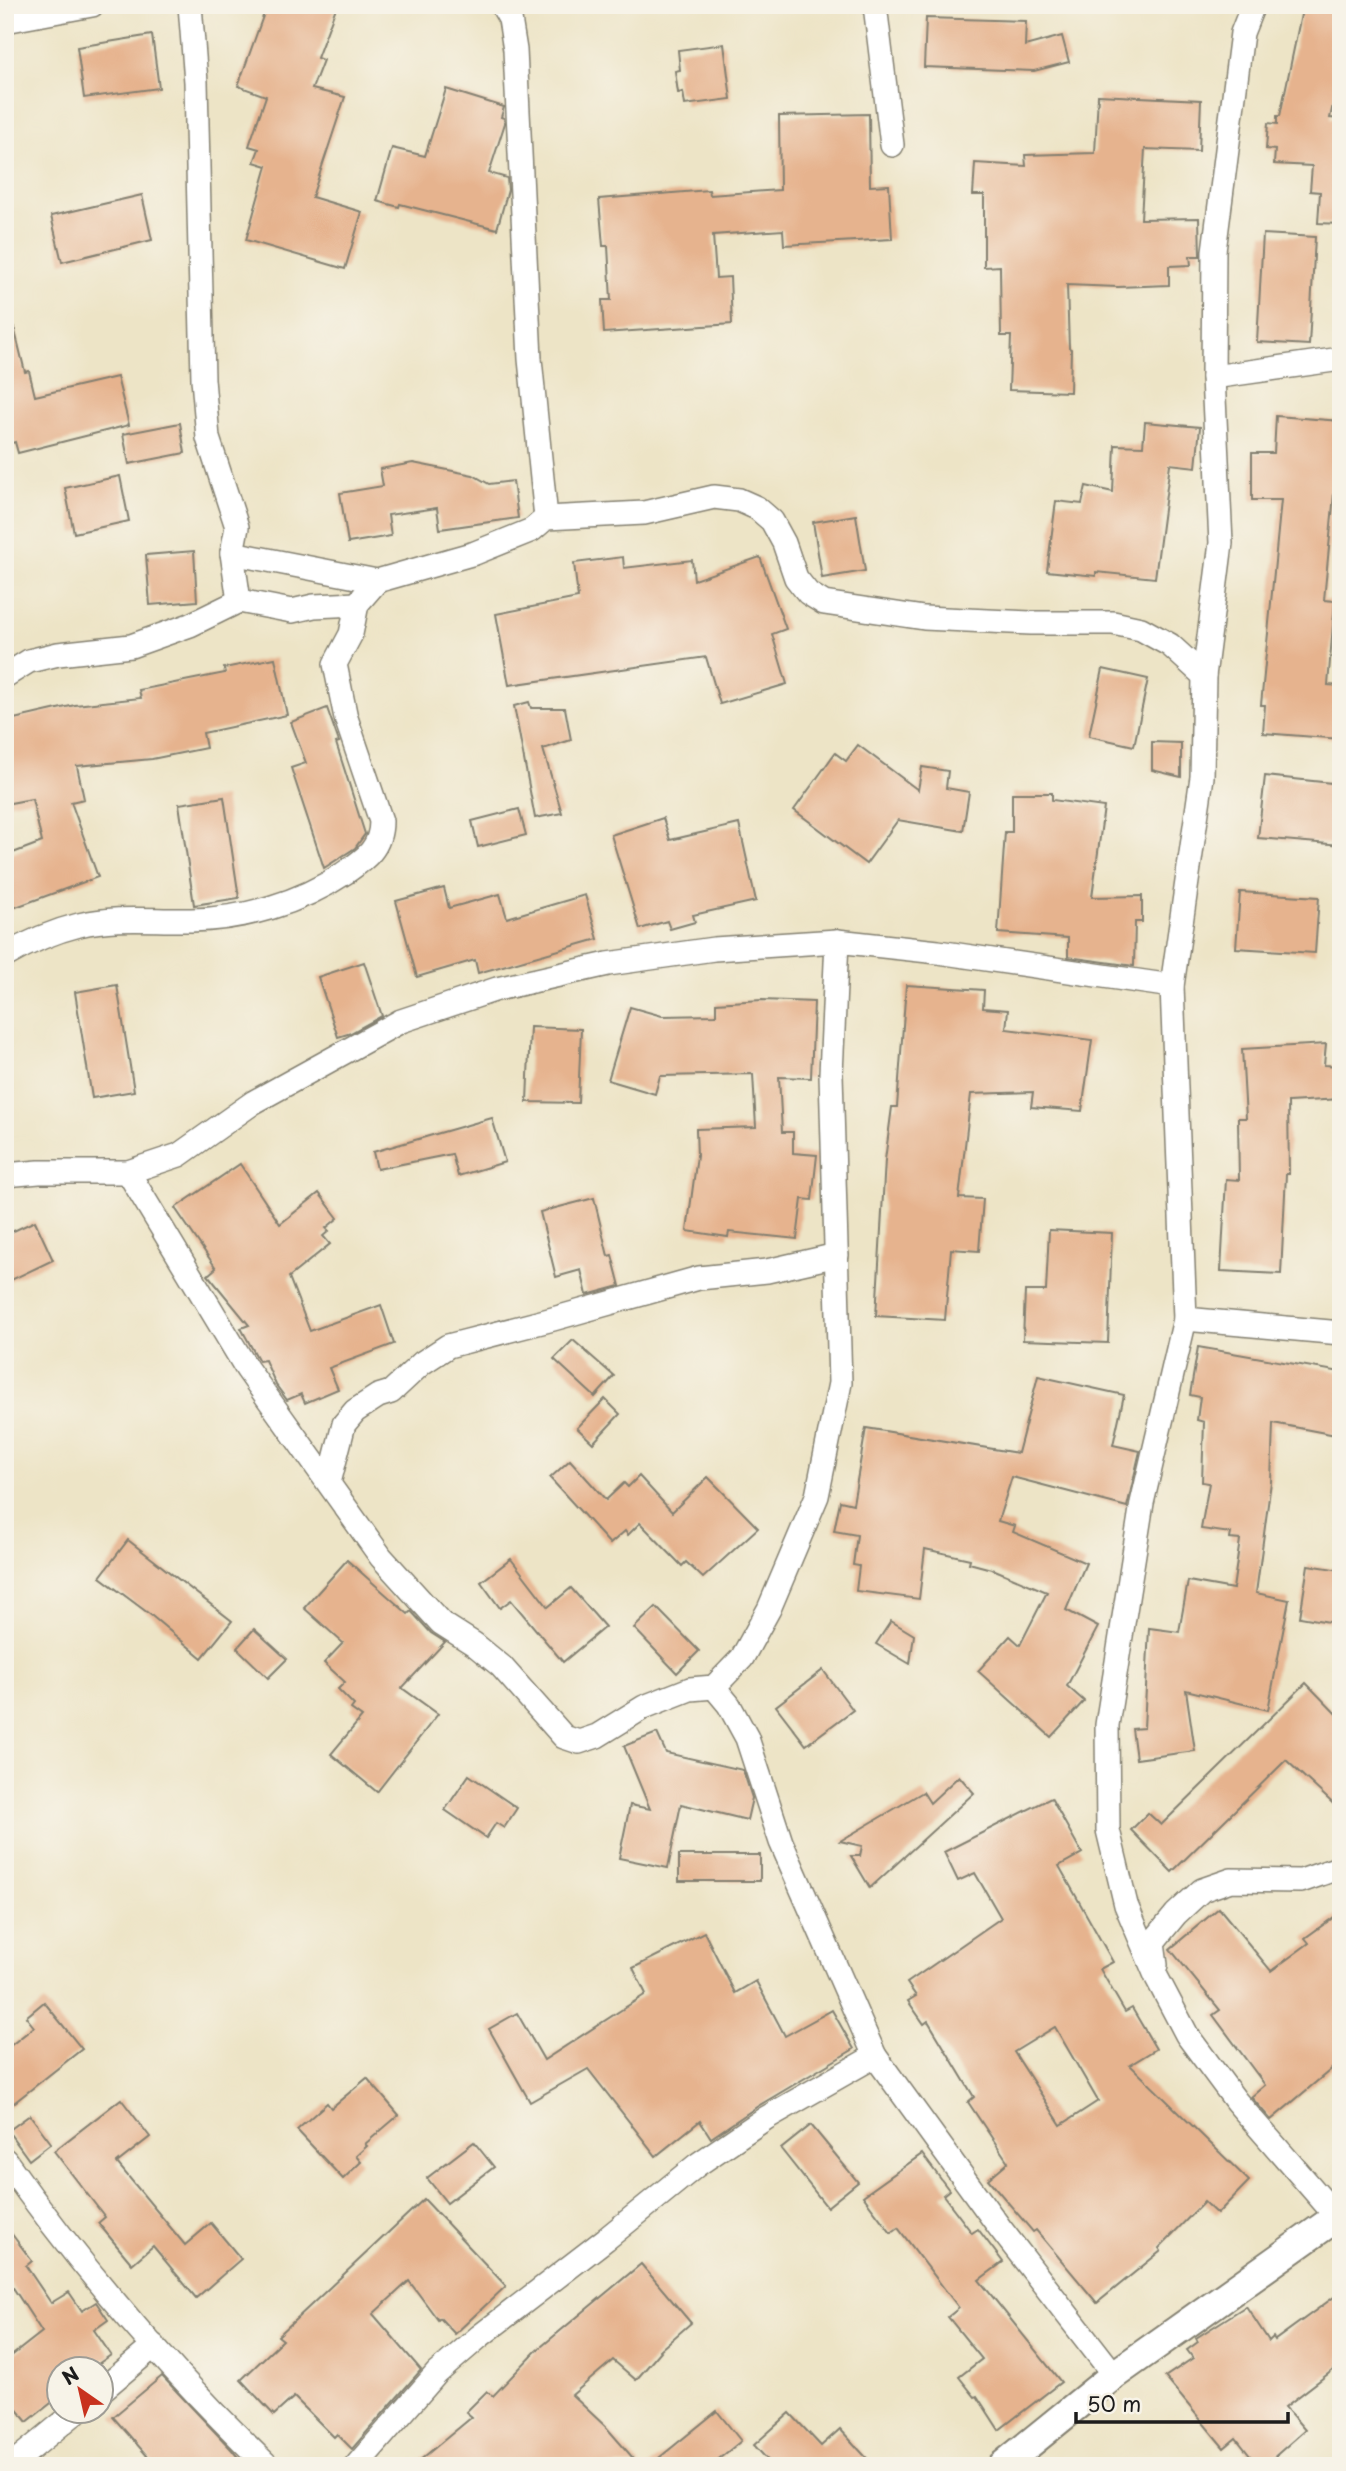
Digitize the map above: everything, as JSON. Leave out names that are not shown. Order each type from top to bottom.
[{"type":"street","points":[[5,21],[92,5]]},
{"type":"street","points":[[190,5],[196,82],[203,379],[208,438],[237,527],[232,553],[239,601]]},
{"type":"street","points":[[502,5],[510,19],[515,50],[530,359],[546,518]]},
{"type":"street","points":[[875,5],[892,145]]},
{"type":"street","points":[[1002,2466],[1114,2375],[1339,2216],[1236,2101],[1187,2035],[1157,1978],[1126,1905],[1108,1830],[1107,1725],[1142,1503],[1185,1319],[1172,986],[1202,777],[1204,676],[1221,543],[1213,377],[1214,251],[1242,33],[1253,5]]},
{"type":"street","points":[[1213,377],[1341,359]]},
{"type":"street","points":[[232,553],[377,581],[475,553],[532,530],[546,518],[644,513],[714,497],[739,500],[757,508],[772,521],[784,543],[796,578],[808,593],[824,603],[924,618],[1031,623],[1113,623],[1141,629],[1170,645],[1204,676]]},
{"type":"street","points":[[5,956],[79,925],[126,919],[194,920],[247,914],[326,885],[371,853],[381,836],[381,821],[346,718],[335,664],[351,634],[357,604],[377,581]]},
{"type":"street","points":[[5,676],[29,661],[48,656],[131,646],[190,625],[239,601],[292,611],[314,606],[357,604]]},
{"type":"street","points":[[5,1175],[39,1172],[128,1172],[179,1155],[254,1102],[401,1021],[497,989],[621,962],[714,949],[838,941],[938,952],[1172,986]]},
{"type":"street","points":[[128,1172],[247,1369],[381,1557],[441,1623],[474,1644],[501,1666],[564,1737],[579,1742],[597,1736],[645,1707],[690,1689],[714,1687],[742,1658],[769,1609],[817,1496],[840,1383],[831,1074],[838,941]]},
{"type":"street","points":[[329,1483],[344,1424],[355,1411],[378,1396],[391,1392],[422,1363],[448,1346],[553,1320],[699,1278],[767,1271],[837,1255]]},
{"type":"street","points":[[1185,1319],[1341,1333]]},
{"type":"street","points":[[714,1687],[729,1705],[747,1738],[781,1842],[875,2056],[1000,2228],[1114,2375]]},
{"type":"street","points":[[1157,1978],[1153,1942],[1176,1914],[1202,1890],[1231,1880],[1301,1881],[1341,1867]]},
{"type":"street","points":[[356,2466],[437,2373],[480,2336],[697,2165],[766,2118],[875,2056]]},
{"type":"street","points":[[5,2160],[154,2346],[222,2421],[268,2466]]},
{"type":"street","points":[[116,2378],[154,2346]]},
{"type":"street","points":[[10,2466],[58,2426]]},
{"type":"building","points":[[267,5],[337,5],[317,58],[323,60],[312,89],[345,97],[312,197],[362,212],[345,269],[246,240],[267,166],[254,162],[259,149],[249,146],[266,96],[238,86]]},
{"type":"building","points":[[1303,5],[1341,5],[1341,68],[1330,118],[1341,119],[1341,224],[1318,223],[1320,192],[1310,191],[1312,166],[1274,164],[1275,150],[1266,149],[1268,123],[1277,124],[1277,116],[1280,116]]},
{"type":"building","points":[[926,18],[1026,21],[1025,46],[1062,36],[1069,62],[1034,71],[924,67]]},
{"type":"building","points":[[152,35],[159,88],[84,98],[77,47]]},
{"type":"building","points":[[724,44],[731,99],[685,105],[683,92],[678,93],[675,71],[680,70],[678,50]]},
{"type":"building","points":[[446,89],[504,107],[501,117],[505,123],[489,173],[507,178],[508,190],[497,229],[400,204],[399,207],[377,201],[392,148],[425,156]]},
{"type":"building","points":[[1098,95],[1201,100],[1199,151],[1145,149],[1141,219],[1199,218],[1200,256],[1190,256],[1191,265],[1169,266],[1169,285],[1067,285],[1071,349],[1070,392],[1009,390],[1011,336],[1001,336],[1000,266],[984,267],[984,195],[973,195],[975,163],[1026,166],[1025,155],[1095,153]]},
{"type":"building","points":[[869,114],[870,186],[889,185],[892,239],[784,245],[783,230],[713,235],[716,278],[730,277],[732,324],[604,333],[602,300],[611,300],[608,246],[603,246],[599,199],[709,190],[710,195],[780,190],[779,116]]},
{"type":"building","points":[[142,195],[152,240],[62,262],[51,216]]},
{"type":"building","points":[[1263,234],[1315,237],[1309,345],[1257,342]]},
{"type":"building","points":[[14,327],[25,372],[29,371],[35,396],[117,377],[129,425],[18,453],[15,442],[5,445],[5,328]]},
{"type":"building","points":[[1276,416],[1341,421],[1341,494],[1334,494],[1324,600],[1335,601],[1328,685],[1341,686],[1341,739],[1263,733],[1265,705],[1261,705],[1281,500],[1252,500],[1252,453],[1274,453]]},
{"type":"building","points":[[1145,422],[1200,427],[1196,467],[1170,464],[1155,578],[1096,572],[1096,576],[1047,571],[1056,501],[1082,504],[1086,486],[1113,492],[1115,445],[1143,446]]},
{"type":"building","points":[[180,423],[185,453],[129,464],[123,434]]},
{"type":"building","points":[[413,463],[473,475],[489,484],[513,481],[518,518],[440,529],[437,508],[388,515],[391,536],[348,543],[340,493],[383,486],[380,469]]},
{"type":"building","points":[[120,476],[129,521],[74,533],[65,488]]},
{"type":"building","points":[[856,515],[865,571],[822,578],[813,522]]},
{"type":"building","points":[[194,551],[197,601],[150,605],[146,555]]},
{"type":"building","points":[[623,557],[624,568],[692,560],[694,580],[760,557],[786,629],[772,634],[787,684],[720,704],[706,657],[509,685],[496,614],[578,598],[574,563]]},
{"type":"building","points":[[275,658],[287,715],[203,733],[206,748],[152,759],[77,766],[84,799],[71,802],[98,877],[5,911],[5,856],[42,842],[32,799],[5,804],[5,721],[75,705],[141,698],[139,690],[225,673],[224,668]]},
{"type":"building","points":[[1103,669],[1148,679],[1134,746],[1089,736]]},
{"type":"building","points":[[529,702],[531,708],[565,708],[571,740],[543,749],[562,813],[535,818],[514,706]]},
{"type":"building","points":[[327,708],[365,834],[355,848],[324,868],[291,768],[306,763],[291,722]]},
{"type":"building","points":[[1152,742],[1181,743],[1181,777],[1152,770]]},
{"type":"building","points":[[858,745],[918,790],[922,767],[948,771],[946,788],[969,792],[963,831],[898,820],[866,864],[794,810],[835,753],[846,761]]},
{"type":"building","points":[[1265,776],[1341,784],[1341,845],[1258,838]]},
{"type":"building","points":[[1012,793],[1052,793],[1052,800],[1104,807],[1092,897],[1142,896],[1142,922],[1135,922],[1134,966],[1068,957],[1068,938],[998,933],[1005,832],[1012,832]]},
{"type":"building","points":[[224,797],[239,898],[194,905],[179,804]]},
{"type":"building","points":[[519,809],[526,835],[478,847],[472,821]]},
{"type":"building","points":[[663,818],[670,840],[739,824],[756,901],[693,915],[695,922],[670,929],[667,921],[640,929],[611,835]]},
{"type":"building","points":[[444,888],[449,908],[500,894],[507,918],[585,895],[598,939],[478,973],[475,960],[417,977],[396,901]]},
{"type":"building","points":[[1240,892],[1319,897],[1315,953],[1236,948]]},
{"type":"building","points":[[364,962],[382,1016],[338,1037],[318,977]]},
{"type":"building","points":[[117,985],[134,1091],[92,1098],[75,992]]},
{"type":"building","points":[[906,985],[984,990],[983,1008],[1008,1010],[1006,1029],[1092,1040],[1082,1111],[1031,1107],[1033,1092],[971,1094],[959,1198],[983,1199],[979,1251],[951,1249],[945,1320],[876,1316],[885,1160],[892,1107],[897,1107]]},
{"type":"building","points":[[762,1000],[814,1002],[811,1078],[779,1077],[782,1132],[793,1132],[793,1153],[817,1155],[812,1200],[802,1199],[797,1239],[729,1232],[728,1237],[687,1231],[697,1156],[696,1129],[756,1127],[753,1074],[660,1076],[655,1094],[608,1080],[630,1007],[662,1016],[716,1015],[716,1003]]},
{"type":"building","points":[[530,1027],[581,1029],[578,1103],[527,1102]]},
{"type":"building","points":[[1326,1044],[1324,1065],[1341,1066],[1341,1099],[1288,1102],[1289,1174],[1286,1174],[1281,1274],[1221,1271],[1226,1179],[1239,1180],[1238,1118],[1246,1118],[1242,1049]]},
{"type":"building","points":[[492,1118],[505,1162],[458,1176],[452,1154],[377,1169],[373,1152]]},
{"type":"building","points":[[240,1164],[280,1224],[319,1193],[338,1218],[326,1228],[329,1231],[323,1236],[330,1244],[289,1277],[310,1331],[381,1305],[394,1344],[329,1368],[338,1389],[305,1403],[301,1394],[287,1400],[276,1385],[265,1360],[259,1361],[241,1328],[249,1325],[208,1275],[216,1268],[175,1208]]},
{"type":"building","points":[[594,1198],[608,1256],[612,1255],[620,1286],[587,1295],[581,1270],[556,1277],[540,1212]]},
{"type":"building","points":[[35,1221],[53,1260],[5,1283],[5,1235]]},
{"type":"building","points":[[1049,1230],[1112,1233],[1108,1343],[1023,1340],[1025,1291],[1046,1291]]},
{"type":"building","points":[[573,1340],[614,1376],[595,1397],[554,1359]]},
{"type":"building","points":[[1198,1347],[1341,1372],[1341,1436],[1273,1423],[1271,1482],[1256,1593],[1289,1600],[1268,1710],[1186,1690],[1195,1751],[1136,1759],[1132,1729],[1144,1728],[1149,1628],[1179,1632],[1188,1581],[1233,1589],[1240,1540],[1230,1539],[1231,1533],[1201,1529],[1209,1483],[1202,1482],[1204,1422],[1197,1420],[1200,1397],[1190,1395]]},
{"type":"building","points":[[1038,1376],[1124,1395],[1113,1445],[1140,1451],[1127,1507],[1012,1477],[998,1521],[1015,1526],[1013,1532],[1086,1563],[1066,1610],[1098,1627],[1067,1686],[1084,1701],[1051,1737],[978,1671],[1010,1636],[1020,1645],[1047,1592],[995,1570],[969,1563],[970,1559],[925,1549],[919,1599],[856,1591],[859,1566],[853,1565],[857,1535],[834,1531],[840,1501],[853,1504],[866,1428],[1018,1453]]},
{"type":"building","points":[[605,1399],[620,1414],[593,1443],[577,1428]]},
{"type":"building","points":[[570,1460],[606,1500],[624,1483],[628,1487],[639,1476],[672,1512],[708,1477],[758,1528],[703,1578],[686,1562],[682,1566],[640,1523],[628,1535],[625,1531],[610,1544],[550,1478]]},
{"type":"building","points":[[128,1540],[232,1621],[202,1658],[100,1577]]},
{"type":"building","points":[[511,1559],[548,1607],[571,1588],[605,1627],[563,1662],[511,1600],[500,1608],[481,1582]]},
{"type":"building","points":[[347,1560],[408,1614],[411,1611],[431,1633],[445,1642],[402,1688],[438,1714],[377,1792],[331,1754],[362,1717],[351,1709],[354,1705],[338,1689],[345,1682],[324,1663],[343,1643],[304,1608]]},
{"type":"building","points":[[1308,1565],[1341,1570],[1341,1624],[1300,1617]]},
{"type":"building","points":[[656,1607],[699,1651],[677,1673],[634,1628]]},
{"type":"building","points":[[891,1621],[914,1635],[910,1664],[876,1644]]},
{"type":"building","points":[[254,1629],[287,1659],[268,1678],[237,1648]]},
{"type":"building","points":[[823,1670],[853,1710],[806,1745],[776,1706]]},
{"type":"building","points":[[1306,1683],[1341,1719],[1341,1811],[1286,1760],[1172,1872],[1131,1830],[1148,1813],[1161,1825]]},
{"type":"building","points":[[657,1733],[666,1753],[743,1770],[752,1798],[747,1820],[681,1804],[668,1868],[619,1858],[630,1805],[650,1809],[624,1746]]},
{"type":"building","points":[[469,1775],[517,1808],[504,1828],[496,1823],[486,1838],[445,1810]]},
{"type":"building","points":[[959,1776],[974,1793],[870,1888],[851,1856],[860,1856],[862,1846],[840,1841],[923,1792],[930,1803]]},
{"type":"building","points":[[1051,1798],[1082,1853],[1059,1866],[1113,1962],[1100,1969],[1125,2012],[1132,2008],[1156,2049],[1130,2065],[1249,2181],[1217,2214],[1204,2202],[1159,2248],[1161,2251],[1097,2303],[1036,2230],[1033,2232],[988,2179],[1008,2162],[968,2102],[974,2097],[928,2021],[924,2024],[908,2001],[916,1996],[907,1983],[1001,1918],[975,1873],[958,1881],[944,1852]],"holes":[[[1055,2027],[1098,2101],[1061,2125],[1014,2052]]]},
{"type":"building","points":[[679,1855],[760,1855],[760,1881],[679,1881]]},
{"type":"building","points":[[1219,1908],[1271,1971],[1309,1943],[1305,1938],[1341,1912],[1341,2061],[1271,2120],[1251,2097],[1265,2085],[1213,2015],[1220,2010],[1170,1949]]},
{"type":"building","points":[[704,1932],[735,1993],[756,1981],[785,2036],[832,2010],[854,2049],[758,2106],[711,2138],[700,2121],[656,2156],[588,2069],[530,2102],[489,2029],[517,2013],[544,2060],[646,1994],[633,1968]]},
{"type":"building","points":[[44,2002],[82,2049],[5,2110],[5,2050],[34,2027],[26,2017]]},
{"type":"building","points":[[367,2078],[399,2115],[365,2144],[367,2146],[356,2156],[361,2162],[343,2179],[297,2130],[327,2103],[331,2108]]},
{"type":"building","points":[[121,2099],[150,2137],[117,2163],[185,2245],[211,2223],[241,2259],[196,2298],[153,2246],[132,2264],[98,2223],[105,2217],[54,2151]]},
{"type":"building","points":[[30,2115],[51,2143],[29,2160],[8,2131]]},
{"type":"building","points":[[811,2125],[858,2182],[827,2207],[781,2149]]},
{"type":"building","points":[[474,2142],[494,2167],[447,2203],[427,2178]]},
{"type":"building","points":[[922,2154],[949,2190],[943,2195],[972,2233],[978,2229],[1003,2262],[979,2280],[1061,2382],[999,2430],[977,2396],[975,2397],[959,2377],[982,2359],[948,2317],[959,2308],[898,2228],[891,2233],[863,2196]]},
{"type":"building","points":[[424,2199],[506,2286],[455,2334],[440,2318],[438,2320],[409,2281],[373,2314],[421,2370],[352,2449],[337,2434],[334,2437],[294,2397],[274,2415],[241,2380],[283,2340],[278,2336]]},
{"type":"building","points":[[5,2225],[32,2261],[26,2266],[51,2303],[69,2292],[82,2311],[96,2302],[108,2320],[94,2330],[110,2356],[46,2356],[46,2407],[27,2422],[5,2395],[5,2361],[42,2332],[8,2280],[5,2282]]},
{"type":"building","points":[[641,2264],[691,2323],[660,2350],[636,2380],[613,2360],[572,2395],[606,2427],[640,2466],[413,2466],[472,2417],[466,2412],[487,2391],[493,2396],[536,2351]]},
{"type":"building","points":[[1341,2292],[1341,2364],[1285,2407],[1305,2430],[1264,2466],[1258,2466],[1236,2438],[1224,2448],[1165,2377],[1193,2358],[1187,2350],[1198,2342],[1196,2338],[1246,2306],[1269,2341],[1273,2337],[1275,2340]]},
{"type":"building","points":[[162,2376],[245,2466],[156,2466],[116,2420],[116,2414]]},
{"type":"building","points":[[717,2411],[741,2441],[710,2466],[649,2466]]},
{"type":"building","points":[[790,2413],[821,2446],[840,2429],[874,2466],[773,2466],[754,2445]]}]
